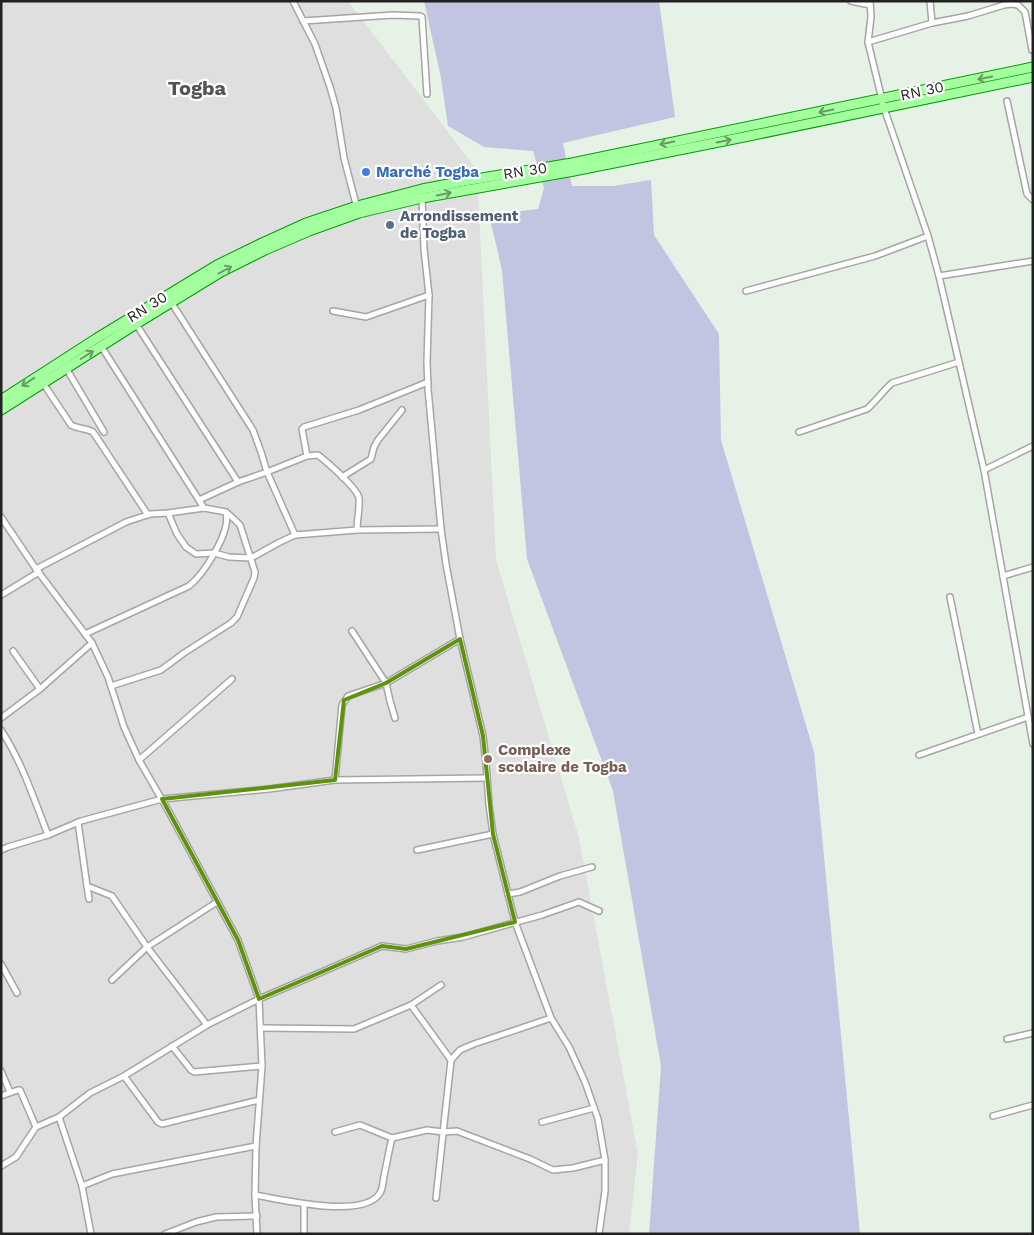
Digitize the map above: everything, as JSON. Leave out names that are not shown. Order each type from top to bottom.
[{"type":"main road","name":"RN 30","points":[[883,104],[1033,68]]},
{"type":"main road","name":"RN 30","points":[[1,400],[97,338],[217,265],[306,223],[358,210],[883,104],[1033,77]]},
{"type":"main road","name":"RN 30","points":[[1,410],[171,302],[221,272],[265,250],[358,210],[422,189],[470,180],[536,174]]},
{"type":"street","points":[[293,1],[315,44],[330,87],[336,108],[344,158],[358,210]]},
{"type":"street","points":[[851,1],[870,3],[871,17],[868,42],[883,104],[928,236],[939,276],[984,470],[1033,744]]},
{"type":"street","points":[[930,1],[932,23]]},
{"type":"street","points":[[868,42],[932,23],[968,16],[1003,3],[1018,5],[1025,12],[1032,50]]},
{"type":"street","points":[[303,22],[375,16],[422,17],[427,94]]},
{"type":"street","points":[[1007,101],[1027,194],[1033,200]]},
{"type":"street","points":[[422,198],[428,295],[428,382],[441,529],[446,564],[460,639],[483,736],[494,834],[515,922],[551,1018],[569,1047],[585,1082],[598,1120],[605,1160],[605,1191],[599,1234]]},
{"type":"street","points":[[746,291],[875,256],[928,236]]},
{"type":"street","points":[[939,276],[1033,261]]},
{"type":"street","points":[[333,311],[366,317],[428,295]]},
{"type":"street","points":[[171,302],[253,430],[262,452],[267,472],[295,535]]},
{"type":"street","points":[[136,324],[238,482]]},
{"type":"street","points":[[101,346],[204,508]]},
{"type":"street","points":[[799,432],[867,409],[892,383],[958,362]]},
{"type":"street","points":[[66,368],[104,432]]},
{"type":"street","points":[[308,456],[302,429],[304,426],[359,410],[428,382]]},
{"type":"street","points":[[43,383],[70,425],[93,432],[148,515]]},
{"type":"street","points":[[342,477],[371,459],[374,446],[402,410]]},
{"type":"street","points":[[984,470],[1033,446]]},
{"type":"street","points":[[199,500],[238,482],[308,456],[318,455],[356,492],[359,498],[357,530]]},
{"type":"street","points":[[1,595],[38,570],[126,522],[148,515],[204,508],[226,512],[236,520],[240,525],[255,575],[237,617],[161,670],[111,686]]},
{"type":"street","points":[[85,634],[189,586],[201,575],[214,553],[227,524],[226,512]]},
{"type":"street","points":[[168,513],[177,534],[186,547],[196,554],[214,553],[229,557],[251,558],[278,542],[295,535],[357,530],[441,529]]},
{"type":"street","points":[[1,517],[92,643],[108,677],[124,726],[139,760],[238,940],[259,999],[261,1028],[262,1066],[256,1146],[255,1195],[257,1234]]},
{"type":"street","points":[[1004,576],[1033,567]]},
{"type":"street","points":[[950,597],[978,734]]},
{"type":"street","points":[[352,631],[386,683],[395,718]]},
{"type":"street","points":[[335,780],[342,704],[348,696],[386,683],[460,639]]},
{"type":"street","points":[[1,718],[40,689],[92,643]]},
{"type":"street","points":[[13,651],[40,689]]},
{"type":"street","points":[[139,760],[232,679]]},
{"type":"street","points":[[919,754],[1028,717]]},
{"type":"street","points":[[1,730],[12,746],[48,835]]},
{"type":"street","points":[[1,850],[48,835],[78,822],[162,799],[269,790],[335,780],[487,778]]},
{"type":"street","points":[[78,822],[89,899]]},
{"type":"street","points":[[417,850],[494,834]]},
{"type":"street","points":[[508,894],[520,892],[560,876],[592,867]]},
{"type":"street","points":[[86,886],[112,896],[146,947],[207,1025]]},
{"type":"street","points":[[112,980],[146,947],[217,902]]},
{"type":"street","points":[[1,1166],[16,1157],[36,1127],[59,1117],[90,1093],[124,1076],[207,1025],[259,999],[382,946],[406,949],[463,937],[542,915],[580,902],[599,911]]},
{"type":"street","points":[[1,964],[17,993]]},
{"type":"street","points":[[261,1028],[354,1029],[411,1005],[441,985]]},
{"type":"street","points":[[411,1005],[451,1060]]},
{"type":"street","points":[[436,1198],[451,1060],[460,1050],[487,1038],[551,1018]]},
{"type":"street","points":[[1007,1039],[1033,1033]]},
{"type":"street","points":[[172,1046],[194,1072],[262,1066]]},
{"type":"street","points":[[1,1071],[10,1092]]},
{"type":"street","points":[[124,1076],[158,1122],[162,1124],[260,1100]]},
{"type":"street","points":[[1,1096],[10,1092],[21,1091],[36,1127]]},
{"type":"street","points":[[993,1116],[1033,1104]]},
{"type":"street","points":[[542,1122],[594,1108]]},
{"type":"street","points":[[59,1117],[82,1186],[91,1234]]},
{"type":"street","points":[[335,1132],[360,1125],[392,1138],[427,1130],[457,1132],[530,1158],[553,1170],[573,1168],[605,1160]]},
{"type":"street","points":[[255,1195],[304,1204],[343,1206],[360,1205],[374,1200],[381,1191],[392,1138]]},
{"type":"street","points":[[82,1186],[112,1174],[256,1146]]},
{"type":"street","points":[[304,1204],[304,1234]]},
{"type":"street","points":[[166,1234],[196,1222],[216,1217],[256,1216]]},
{"type":"highlighted area","points":[[460,639],[483,736],[493,834],[515,922],[406,949],[382,946],[259,999],[238,940],[162,799],[335,780],[344,700],[386,683]]},
{"type":"shaded area","points":[[1,1],[348,1],[477,170],[496,560],[579,838],[638,1154],[629,1234],[1,1234]]},
{"type":"shaded area","points":[[424,1],[659,1],[675,117],[563,143],[572,186],[613,186],[651,180],[654,235],[719,334],[721,440],[814,752],[860,1234],[649,1234],[661,1066],[613,791],[527,559],[502,270],[489,215],[538,209],[544,188],[533,151],[484,147],[448,126],[441,78]]},
{"type":"place","name":"Marché Togba","points":[[366,172]]},
{"type":"place","name":"Arrondissement de Togba","points":[[390,225]]},
{"type":"place","name":"Complexe scolaire de Togba","points":[[488,759]]},
{"type":"district","name":"Togba","points":[[197,88]]}]
